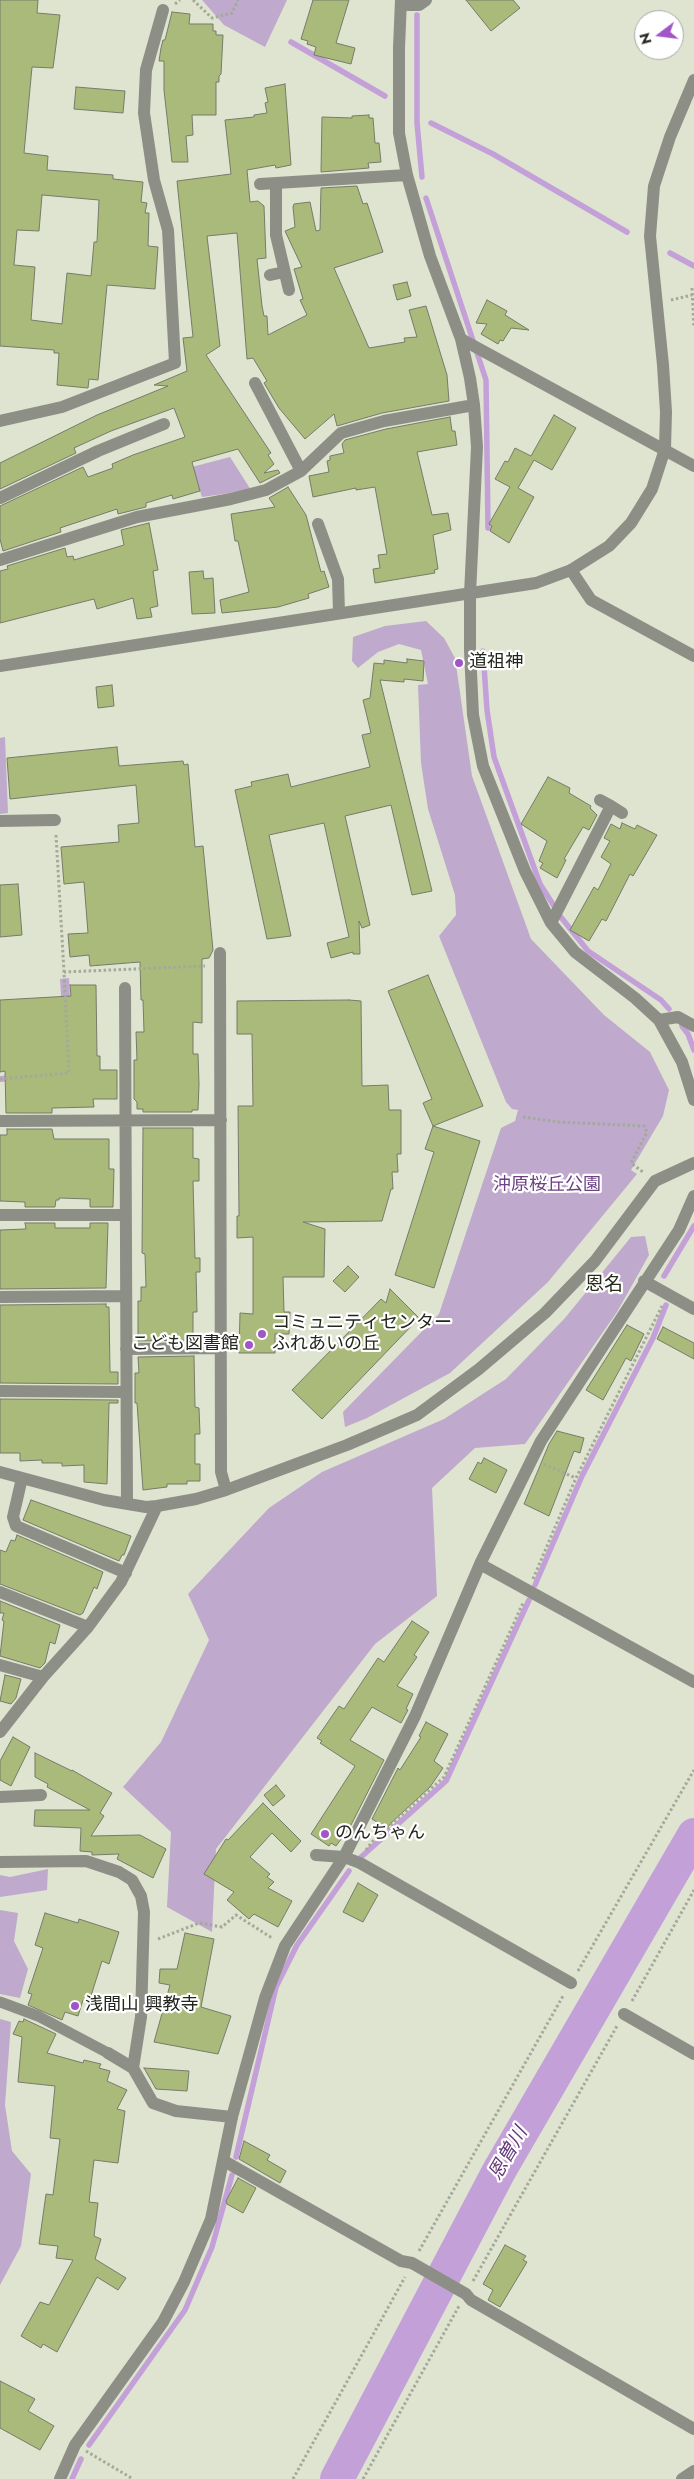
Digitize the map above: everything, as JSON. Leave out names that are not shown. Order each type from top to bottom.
[{"type":"street","points":[[426,0],[419,5],[401,2],[399,133],[407,175],[430,256],[461,339],[474,405],[477,447],[470,594],[470,651],[473,715],[483,766],[525,871],[551,923],[575,952],[635,998],[659,1020],[682,1062],[694,1100]]},
{"type":"street","points":[[0,422],[62,408],[175,363],[168,230],[154,180],[144,113],[146,70],[163,10]]},
{"type":"street","points":[[0,666],[536,583],[571,570],[609,546],[631,523],[652,489],[664,449],[664,375],[650,236],[654,186],[670,137],[694,80]]},
{"type":"street","points":[[260,184],[407,175]]},
{"type":"street","points":[[276,184],[276,235],[289,290]]},
{"type":"street","points":[[270,275],[284,272]]},
{"type":"street","points":[[461,339],[694,466]]},
{"type":"street","points":[[254,383],[301,470]]},
{"type":"street","points":[[0,560],[137,517],[231,499],[266,490],[301,470],[341,433],[384,421],[474,405]]},
{"type":"street","points":[[0,498],[98,451],[164,424]]},
{"type":"street","points":[[318,524],[338,579],[339,613]]},
{"type":"street","points":[[571,570],[591,600],[694,656]]},
{"type":"street","points":[[551,923],[617,809],[600,800]]},
{"type":"street","points":[[0,821],[55,820]]},
{"type":"street","points":[[220,960],[221,1472],[226,1490]]},
{"type":"street","points":[[125,988],[124,1120],[127,1503]]},
{"type":"street","points":[[659,1020],[678,1017],[694,1026]]},
{"type":"street","points":[[0,1121],[221,1120]]},
{"type":"street","points":[[0,1472],[104,1500],[146,1507],[156,1506],[196,1499],[226,1490],[347,1445],[417,1415],[479,1369],[545,1312],[595,1262],[656,1181],[694,1163]]},
{"type":"street","points":[[60,2479],[76,2445],[163,2322],[184,2282],[211,2219],[232,2117],[265,1998],[285,1946],[349,1859],[415,1716],[480,1564],[540,1441],[583,1379],[644,1281],[679,1230],[694,1196]]},
{"type":"street","points":[[0,1215],[126,1215]]},
{"type":"street","points":[[644,1281],[694,1309]]},
{"type":"street","points":[[0,1297],[126,1296]]},
{"type":"street","points":[[126,1349],[221,1348]]},
{"type":"street","points":[[0,1391],[126,1392]]},
{"type":"street","points":[[22,1478],[13,1517],[16,1526],[126,1573]]},
{"type":"street","points":[[0,1732],[43,1677],[88,1627],[126,1573],[156,1506]]},
{"type":"street","points":[[480,1564],[529,1589],[694,1682]]},
{"type":"street","points":[[0,1592],[88,1627]]},
{"type":"street","points":[[0,1665],[43,1677]]},
{"type":"street","points":[[0,1796],[41,1795]]},
{"type":"street","points":[[316,1855],[349,1859],[571,1983]]},
{"type":"street","points":[[0,1862],[86,1861],[119,1872],[132,1880],[141,1896],[144,1912],[141,2017],[133,2068]]},
{"type":"street","points":[[624,2014],[694,2054]]},
{"type":"street","points":[[108,2053],[133,2068],[153,2103],[176,2111],[232,2117]]},
{"type":"street","points":[[224,2161],[401,2261],[412,2263],[466,2294],[471,2300],[694,2429]]},
{"type":"street","points":[[682,2479],[694,2471]]},
{"type":"lane","points":[[0,2002],[38,2016],[108,2053]]},
{"type":"path","points":[[193,0],[212,18],[232,13],[238,0]]},
{"type":"path","points":[[692,288],[694,328]]},
{"type":"path","points":[[668,300],[692,295]]},
{"type":"path","points":[[0,1079],[69,1073],[55,820]]},
{"type":"path","points":[[64,972],[220,960]]},
{"type":"path","points":[[523,1116],[559,1122],[644,1126],[647,1132],[631,1162],[656,1181]]},
{"type":"path","points":[[349,1859],[372,1842],[444,1777],[529,1589],[576,1478],[668,1294]]},
{"type":"path","points":[[532,1459],[576,1478]]},
{"type":"path","points":[[293,2479],[412,2263],[694,1770]]},
{"type":"path","points":[[363,2479],[694,1890]]},
{"type":"path","points":[[143,1942],[151,1942],[199,1923],[222,1927],[236,1915],[285,1946]]},
{"type":"path","points":[[76,2445],[133,2479]]},
{"type":"green space","points":[[202,0],[287,0],[265,47],[224,25]]},
{"type":"green space","points":[[230,457],[251,490],[202,497],[192,467]]},
{"type":"green space","name":"沖原桜丘公園","points":[[426,621],[444,638],[455,658],[472,776],[531,939],[604,1015],[650,1052],[669,1090],[663,1116],[631,1170],[637,1174],[548,1282],[450,1373],[367,1418],[345,1427],[343,1412],[439,1314],[501,1128],[515,1121],[518,1110],[512,1109],[506,1102],[439,936],[456,915],[455,895],[428,809],[421,763],[418,685],[428,684],[421,650],[399,644],[378,652],[358,668],[352,661],[353,637],[385,626]]},
{"type":"green space","points":[[5,737],[8,813],[0,814],[0,738]]},
{"type":"green space","points":[[69,978],[74,1077],[0,1082],[0,1076],[66,1071],[60,979]]},
{"type":"green space","points":[[645,1236],[649,1255],[617,1312],[525,1444],[475,1448],[432,1488],[437,1596],[375,1644],[216,1849],[212,1932],[167,1907],[171,1832],[123,1787],[161,1742],[209,1640],[188,1594],[269,1508],[322,1472],[444,1419],[506,1379],[565,1318],[631,1237]]},
{"type":"green space","points":[[48,1869],[47,1890],[0,1897],[0,1875],[10,1877]]},
{"type":"green space","points":[[0,1910],[18,1913],[14,1941],[28,1969],[20,1998],[0,1994]]},
{"type":"green space","points":[[0,2019],[11,2022],[5,2105],[12,2151],[31,2174],[21,2246],[0,2285]]},
{"type":"building","points":[[0,0],[38,0],[37,13],[60,15],[53,68],[32,67],[24,153],[48,156],[47,170],[113,175],[113,179],[143,182],[141,202],[147,203],[145,213],[149,213],[148,246],[158,247],[155,289],[107,285],[98,380],[89,379],[88,388],[57,385],[59,353],[54,353],[54,350],[0,346]],"holes":[[[42,195],[99,200],[97,242],[94,242],[91,276],[67,273],[62,324],[31,320],[35,267],[14,265],[17,230],[39,231]]]},
{"type":"building","points":[[313,0],[349,0],[336,43],[355,48],[351,64],[314,55],[316,47],[307,44],[308,41],[301,39]]},
{"type":"building","points":[[466,0],[513,0],[520,8],[491,31]]},
{"type":"building","points":[[172,12],[190,14],[189,24],[213,24],[213,31],[216,31],[216,35],[223,35],[221,74],[219,82],[216,82],[216,115],[192,115],[193,135],[186,136],[188,162],[172,162],[164,90],[164,61],[159,61],[163,40],[165,40]]},
{"type":"building","points":[[285,84],[291,165],[276,168],[275,165],[247,170],[250,202],[258,201],[264,206],[266,258],[257,259],[262,306],[264,316],[267,316],[268,335],[307,315],[300,300],[303,299],[294,269],[302,267],[285,231],[295,227],[294,204],[310,202],[316,231],[320,230],[321,188],[357,186],[363,204],[367,203],[383,252],[334,268],[369,348],[405,342],[404,338],[417,337],[409,310],[426,306],[447,375],[449,401],[382,413],[337,426],[334,414],[305,439],[279,408],[264,383],[267,381],[253,358],[247,359],[237,233],[207,236],[220,346],[206,355],[271,453],[268,455],[274,464],[264,473],[278,470],[280,473],[260,483],[238,449],[192,462],[200,491],[173,499],[172,495],[146,503],[146,507],[118,514],[117,509],[60,528],[61,532],[3,551],[0,539],[0,506],[83,467],[88,477],[113,468],[112,464],[133,455],[185,437],[174,408],[111,431],[74,448],[76,453],[0,489],[0,463],[97,415],[168,386],[154,385],[187,371],[183,338],[193,337],[177,181],[231,174],[225,120],[254,117],[254,115],[267,113],[265,103],[268,102],[265,88]]},
{"type":"building","points":[[76,87],[125,91],[123,113],[74,109]]},
{"type":"building","points":[[369,115],[369,118],[373,118],[375,143],[379,143],[381,162],[368,163],[369,168],[321,172],[322,117],[352,118],[352,116]]},
{"type":"building","points":[[407,282],[411,296],[397,300],[393,285]]},
{"type":"building","points":[[487,300],[507,311],[505,315],[529,330],[511,328],[503,341],[500,340],[498,344],[481,334],[487,324],[476,323]]},
{"type":"building","points":[[554,415],[576,428],[552,470],[534,460],[518,488],[534,497],[509,543],[490,531],[492,526],[489,524],[510,487],[495,479],[505,461],[508,462],[515,448],[531,456]]},
{"type":"building","points":[[450,417],[457,445],[417,452],[432,515],[448,513],[451,530],[433,535],[438,569],[434,570],[435,573],[375,583],[373,569],[380,568],[378,555],[387,554],[375,487],[356,490],[356,488],[313,497],[309,476],[329,472],[327,461],[330,460],[330,456],[344,453],[342,444],[345,440],[386,429]]},
{"type":"building","points":[[288,487],[306,515],[321,572],[324,571],[329,587],[308,594],[309,598],[278,607],[222,613],[220,600],[249,592],[238,541],[235,541],[231,514],[275,507],[269,498]]},
{"type":"building","points":[[149,523],[158,570],[153,571],[158,606],[150,608],[152,617],[137,619],[133,598],[97,609],[94,599],[0,623],[0,571],[8,569],[7,566],[65,548],[67,557],[73,556],[74,560],[124,545],[121,530]]},
{"type":"building","points":[[203,571],[204,579],[213,578],[215,613],[192,614],[189,572]]},
{"type":"building","points":[[407,659],[424,661],[423,681],[404,679],[404,682],[380,680],[432,891],[412,895],[391,805],[345,816],[370,925],[362,928],[359,921],[360,954],[353,954],[353,952],[331,958],[327,943],[349,937],[324,823],[269,835],[291,936],[267,939],[235,790],[252,786],[251,782],[288,774],[291,787],[370,767],[362,735],[371,733],[363,700],[370,698],[374,663],[384,664],[384,660],[407,663]]},
{"type":"building","points":[[112,685],[114,706],[98,708],[96,687]]},
{"type":"building","points":[[117,747],[119,766],[183,761],[184,765],[188,764],[195,847],[203,846],[213,950],[209,958],[202,959],[202,1023],[193,1022],[193,1054],[198,1054],[199,1084],[198,1110],[192,1110],[192,1112],[143,1112],[143,1109],[137,1109],[137,1102],[134,1099],[134,1060],[137,1060],[136,1032],[144,1032],[140,962],[90,966],[89,955],[70,957],[68,934],[88,933],[84,882],[64,884],[61,847],[119,842],[118,825],[139,823],[136,785],[10,799],[7,758]]},
{"type":"building","points":[[548,777],[570,788],[569,793],[591,806],[590,808],[597,815],[589,830],[583,827],[564,859],[566,860],[557,878],[540,868],[543,863],[539,861],[547,841],[521,824]]},
{"type":"building","points":[[622,823],[635,829],[637,825],[657,835],[633,876],[630,874],[606,921],[602,919],[589,941],[570,930],[594,887],[598,890],[611,864],[601,857],[610,841],[604,838],[611,824],[620,829]]},
{"type":"building","points":[[18,884],[22,935],[0,937],[0,885]]},
{"type":"building","points":[[428,975],[483,1106],[433,1126],[423,1103],[432,1099],[388,991]]},
{"type":"building","points":[[70,985],[96,985],[97,1056],[100,1056],[100,1070],[117,1070],[117,1099],[93,1099],[94,1107],[52,1108],[52,1113],[6,1113],[5,1071],[0,1072],[0,1000],[71,996]]},
{"type":"building","points":[[237,1001],[361,1001],[362,1086],[388,1085],[389,1110],[401,1110],[401,1154],[397,1154],[398,1172],[392,1172],[393,1189],[391,1189],[382,1221],[303,1222],[325,1229],[324,1277],[283,1277],[284,1312],[290,1312],[289,1334],[275,1334],[275,1353],[239,1353],[240,1313],[253,1314],[253,1237],[237,1238],[237,1216],[239,1216],[238,1106],[253,1106],[252,1034],[237,1034]]},
{"type":"building","points":[[433,1126],[480,1141],[434,1288],[395,1275],[434,1152],[425,1149]]},
{"type":"building","points":[[143,1128],[193,1128],[193,1158],[199,1159],[199,1181],[193,1181],[195,1258],[200,1258],[200,1272],[196,1272],[197,1312],[193,1312],[193,1340],[138,1341],[138,1301],[141,1301],[141,1287],[146,1287],[145,1254],[142,1253]]},
{"type":"building","points":[[7,1129],[52,1129],[54,1139],[109,1139],[109,1169],[114,1169],[113,1207],[90,1207],[90,1199],[59,1198],[59,1200],[56,1200],[55,1207],[25,1207],[25,1202],[0,1201],[0,1135],[7,1135]]},
{"type":"building","points":[[25,1223],[55,1223],[55,1228],[90,1228],[90,1223],[108,1223],[106,1288],[0,1289],[0,1230],[26,1229]]},
{"type":"building","points":[[348,1266],[359,1277],[345,1292],[333,1281]]},
{"type":"building","points":[[390,1289],[419,1318],[322,1419],[292,1390],[381,1299],[386,1303]]},
{"type":"building","points":[[106,1304],[106,1307],[109,1307],[110,1372],[118,1372],[118,1384],[0,1383],[0,1305]]},
{"type":"building","points":[[627,1325],[644,1334],[631,1361],[626,1358],[603,1400],[586,1390]]},
{"type":"building","points":[[663,1327],[694,1343],[694,1359],[657,1339]]},
{"type":"building","points":[[194,1356],[195,1407],[199,1408],[200,1434],[195,1434],[195,1464],[200,1464],[200,1481],[187,1481],[187,1484],[167,1484],[167,1487],[143,1490],[137,1403],[135,1403],[135,1373],[139,1373],[138,1357]]},
{"type":"building","points":[[0,1399],[118,1400],[118,1403],[109,1403],[107,1484],[84,1482],[84,1465],[62,1466],[62,1463],[42,1463],[42,1460],[20,1461],[20,1453],[0,1453]]},
{"type":"building","points":[[557,1431],[584,1438],[580,1453],[574,1451],[549,1516],[524,1504],[549,1444]]},
{"type":"building","points":[[484,1458],[507,1470],[496,1493],[469,1479],[478,1462],[481,1464]]},
{"type":"building","points":[[31,1500],[131,1536],[124,1555],[122,1555],[119,1561],[23,1520]]},
{"type":"building","points":[[17,1535],[103,1572],[97,1589],[94,1587],[83,1613],[80,1615],[0,1584],[0,1550],[6,1552],[11,1540],[15,1541]]},
{"type":"building","points":[[0,1601],[60,1625],[55,1644],[50,1642],[45,1663],[40,1668],[0,1656],[4,1613],[0,1613]]},
{"type":"building","points":[[412,1621],[429,1632],[414,1655],[417,1657],[397,1686],[413,1694],[406,1709],[408,1710],[401,1723],[372,1707],[350,1740],[384,1760],[350,1827],[336,1846],[331,1843],[329,1846],[311,1834],[355,1766],[320,1743],[322,1741],[317,1738],[339,1706],[344,1709],[378,1658],[384,1662]]},
{"type":"building","points":[[5,1675],[21,1679],[16,1698],[11,1704],[0,1701]]},
{"type":"building","points":[[426,1722],[448,1734],[434,1761],[443,1768],[430,1787],[387,1828],[372,1819],[398,1768],[400,1770],[421,1737],[419,1736]]},
{"type":"building","points":[[13,1737],[30,1747],[11,1786],[0,1780],[0,1761]]},
{"type":"building","points":[[35,1753],[72,1770],[112,1793],[100,1813],[104,1816],[91,1836],[140,1835],[166,1849],[153,1878],[117,1859],[119,1854],[92,1855],[92,1852],[80,1851],[81,1828],[34,1826],[35,1810],[90,1810],[47,1787],[48,1784],[35,1777]]},
{"type":"building","points":[[276,1785],[285,1796],[273,1806],[264,1795]]},
{"type":"building","points":[[263,1803],[301,1841],[291,1852],[272,1833],[250,1857],[270,1874],[267,1877],[274,1882],[268,1888],[292,1901],[278,1927],[254,1914],[249,1919],[227,1900],[234,1892],[204,1874],[226,1839],[228,1840]]},
{"type":"building","points":[[358,1883],[378,1895],[363,1922],[343,1912]]},
{"type":"building","name":"浅間山 興教寺","points":[[45,1913],[78,1923],[79,1919],[119,1932],[109,1964],[102,1961],[89,2002],[83,2000],[78,2016],[65,2012],[62,2020],[28,2005],[32,1994],[28,1993],[43,1948],[35,1945]]},
{"type":"building","points":[[185,1933],[214,1939],[201,2007],[231,2016],[218,2054],[154,2042],[170,1985],[159,1983],[160,1969],[177,1969]]},
{"type":"building","points":[[24,2019],[56,2034],[47,2053],[83,2063],[84,2060],[101,2064],[99,2068],[110,2071],[107,2081],[127,2090],[117,2109],[125,2111],[118,2163],[94,2160],[89,2202],[98,2203],[94,2236],[101,2239],[95,2259],[126,2278],[118,2290],[97,2277],[57,2352],[43,2344],[41,2348],[21,2336],[40,2302],[49,2305],[73,2260],[56,2258],[58,2246],[39,2244],[46,2194],[53,2195],[60,2139],[50,2138],[55,2086],[18,2082],[22,2037],[13,2034],[19,2021],[23,2022]]},
{"type":"building","points":[[144,2068],[189,2071],[187,2091],[156,2089]]},
{"type":"building","points":[[244,2141],[270,2155],[267,2160],[286,2171],[280,2183],[239,2159]]},
{"type":"building","points":[[238,2178],[256,2188],[243,2213],[227,2204],[226,2201]]},
{"type":"building","points":[[505,2245],[526,2256],[523,2260],[527,2262],[500,2307],[488,2300],[493,2290],[483,2284]]},
{"type":"building","points":[[0,2381],[35,2399],[28,2411],[54,2426],[40,2450],[0,2428]]},
{"type":"waterway","points":[[417,15],[417,123],[422,177]]},
{"type":"waterway","points":[[291,42],[385,96]]},
{"type":"waterway","points":[[431,123],[493,154],[627,232]]},
{"type":"waterway","points":[[426,198],[486,380],[488,528]]},
{"type":"waterway","points":[[670,253],[694,266]]},
{"type":"waterway","points":[[483,651],[487,710],[494,757],[540,884],[554,906]]},
{"type":"waterway","points":[[560,916],[588,951],[661,1000],[669,1009]]},
{"type":"waterway","points":[[682,1026],[688,1034],[694,1050]]},
{"type":"waterway","points":[[664,1276],[694,1226]]},
{"type":"waterway","points":[[535,1585],[582,1476],[653,1338],[666,1305]]},
{"type":"waterway","points":[[360,1858],[446,1781],[529,1600]]},
{"type":"waterway","name":"恩曽川","points":[[337,2479],[499,2171],[694,1835]]},
{"type":"waterway","points":[[236,2157],[276,1987],[297,1945],[349,1871]]},
{"type":"waterway","points":[[89,2445],[185,2310],[212,2247],[232,2175]]},
{"type":"waterway","points":[[72,2479],[81,2459]]},
{"type":"place","name":"道祖神","points":[[459,663]]},
{"type":"place","name":"コミュニティセンター ふれあいの丘","points":[[262,1334]]},
{"type":"place","name":"こども図書館","points":[[249,1345]]},
{"type":"place","name":"のんちゃん","points":[[325,1834]]},
{"type":"place","name":"浅間山 興教寺","points":[[75,2006]]},
{"type":"district","name":"恩名","points":[[604,1285]]}]
